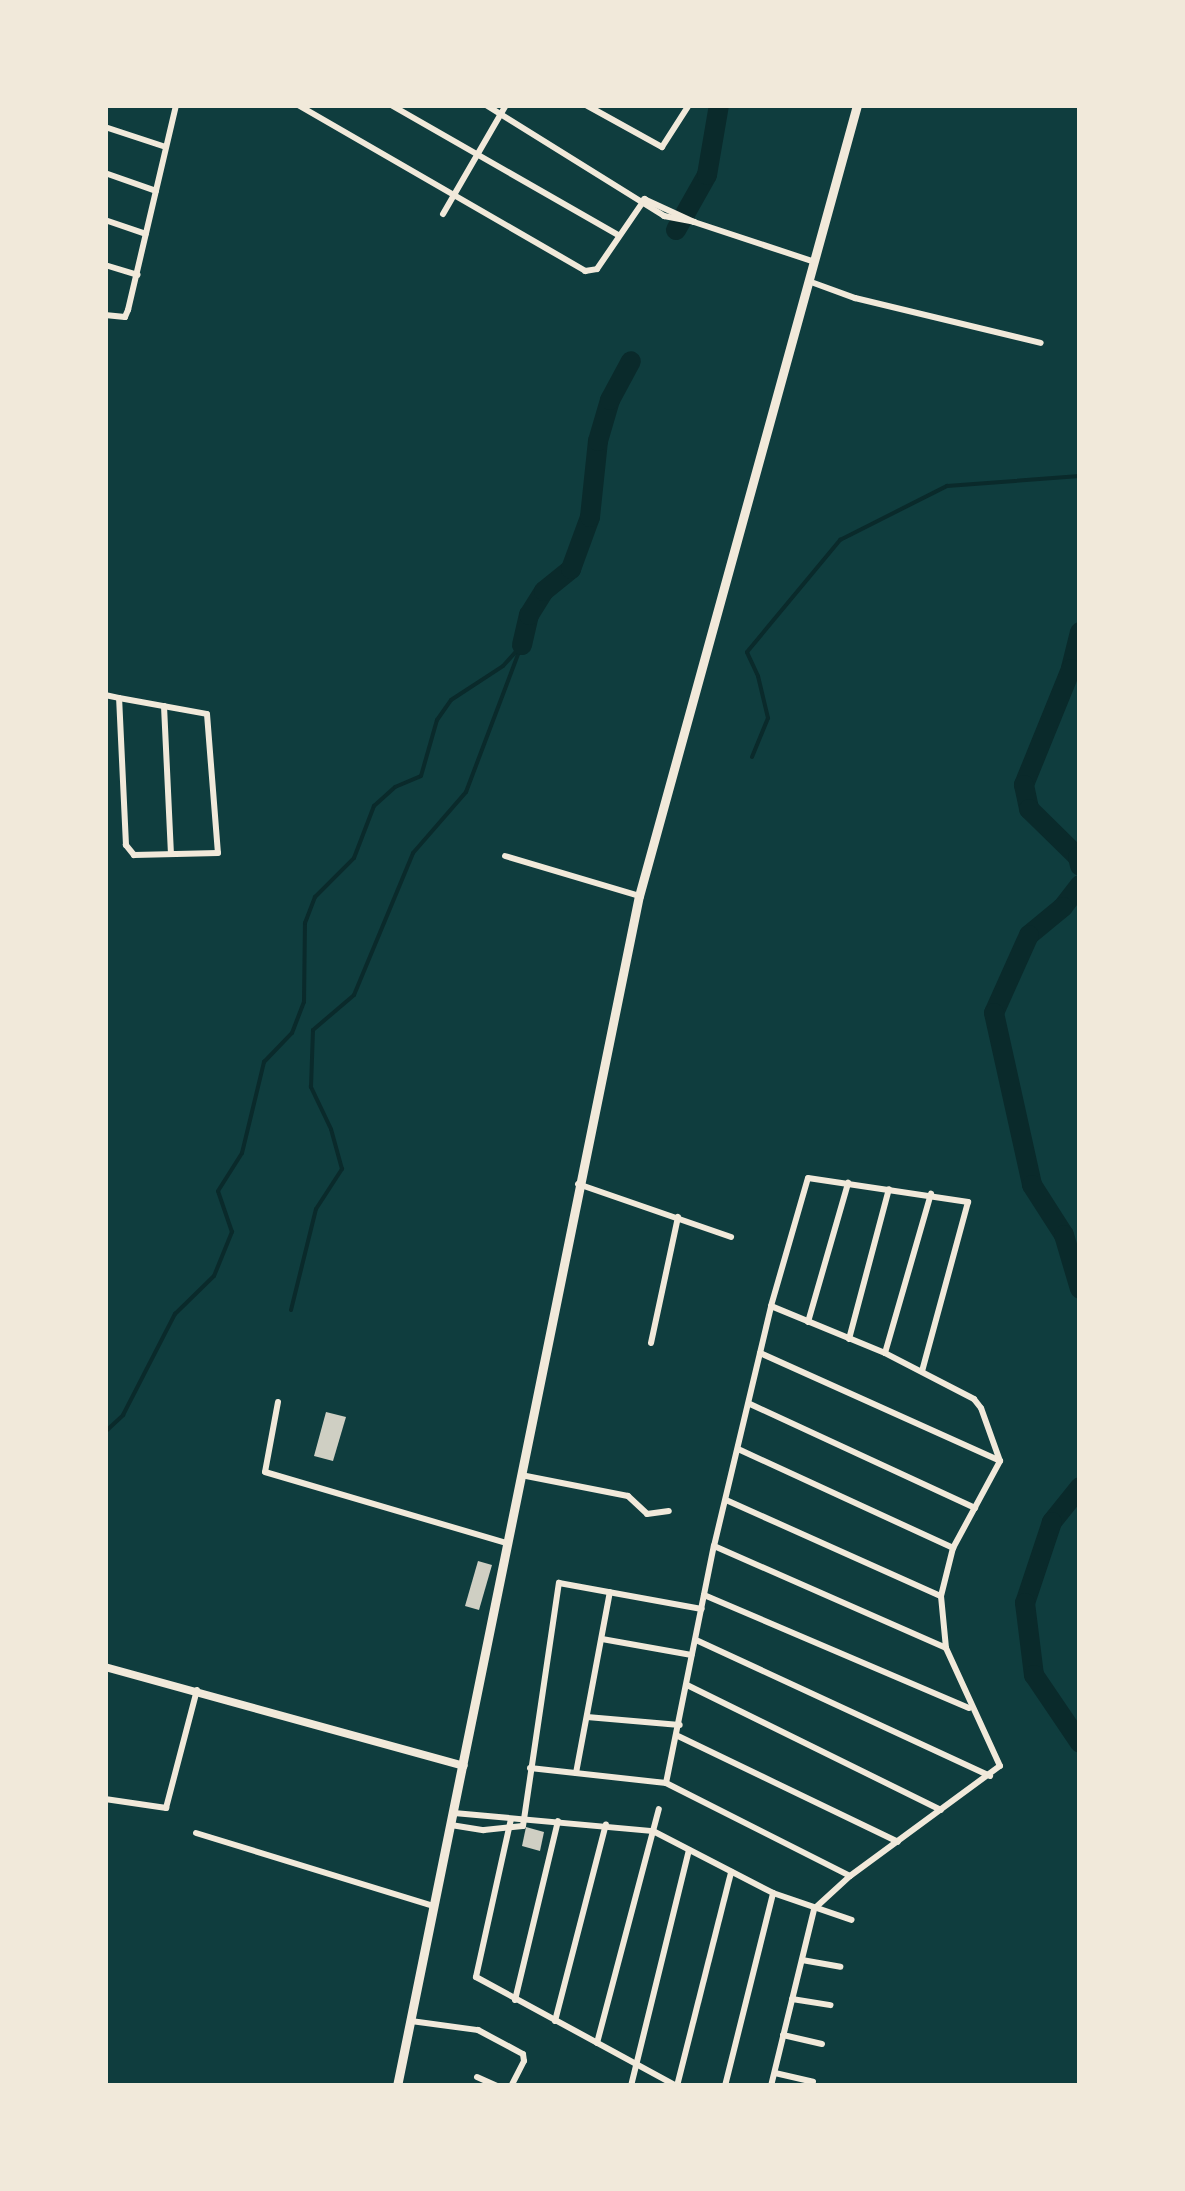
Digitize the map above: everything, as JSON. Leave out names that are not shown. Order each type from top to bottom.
[{"type":"main road","points":[[397,2086],[638,896],[858,105]]},
{"type":"street","points":[[105,314],[124,317],[176,105]]},
{"type":"street","points":[[298,105],[585,271],[598,269],[644,201]]},
{"type":"street","points":[[391,105],[618,236]]},
{"type":"street","points":[[486,105],[627,192],[672,215],[816,263]]},
{"type":"street","points":[[444,214],[506,105]]},
{"type":"street","points":[[586,105],[655,145],[668,143],[687,108],[673,105]]},
{"type":"street","points":[[105,127],[166,147]]},
{"type":"street","points":[[105,173],[156,191]]},
{"type":"street","points":[[105,220],[146,234]]},
{"type":"street","points":[[105,265],[136,276]]},
{"type":"street","points":[[811,282],[855,298],[1041,343]]},
{"type":"street","points":[[105,696],[119,698],[207,714],[218,853],[134,855],[126,844],[119,698]]},
{"type":"street","points":[[164,706],[171,854]]},
{"type":"street","points":[[505,856],[638,896]]},
{"type":"street","points":[[666,1782],[714,1546],[805,1182],[814,1177],[964,1199],[968,1208],[922,1371]]},
{"type":"street","points":[[808,1322],[848,1183]]},
{"type":"street","points":[[578,1184],[731,1237]]},
{"type":"street","points":[[849,1338],[889,1188]]},
{"type":"street","points":[[885,1353],[932,1194]]},
{"type":"street","points":[[650,1343],[678,1218]]},
{"type":"street","points":[[771,1306],[885,1353],[974,1399],[1000,1461]]},
{"type":"street","points":[[760,1353],[1000,1461]]},
{"type":"street","points":[[278,1402],[265,1472],[508,1544]]},
{"type":"street","points":[[750,1404],[975,1508]]},
{"type":"street","points":[[738,1449],[952,1548]]},
{"type":"street","points":[[771,2086],[814,1909],[850,1876],[1000,1766],[970,1708],[946,1648],[941,1596],[952,1548],[1000,1461]]},
{"type":"street","points":[[521,1475],[628,1496],[647,1514],[669,1510]]},
{"type":"street","points":[[726,1500],[941,1596]]},
{"type":"street","points":[[714,1546],[946,1648]]},
{"type":"street","points":[[523,1824],[559,1583],[702,1609]]},
{"type":"street","points":[[576,1773],[610,1592]]},
{"type":"street","points":[[704,1595],[970,1708]]},
{"type":"street","points":[[602,1639],[692,1655]]},
{"type":"street","points":[[696,1640],[991,1776]]},
{"type":"street","points":[[105,1667],[464,1766]]},
{"type":"street","points":[[687,1685],[941,1810]]},
{"type":"street","points":[[105,1800],[166,1808],[198,1690]]},
{"type":"street","points":[[587,1717],[680,1725]]},
{"type":"street","points":[[678,1736],[898,1842]]},
{"type":"street","points":[[530,1768],[666,1782],[850,1876]]},
{"type":"street","points":[[597,2044],[659,1808]]},
{"type":"street","points":[[454,1814],[511,1819],[523,1824]]},
{"type":"street","points":[[511,1819],[476,1977],[677,2086],[731,1872]]},
{"type":"street","points":[[515,2000],[558,1821]]},
{"type":"street","points":[[451,1825],[509,1830],[523,1824],[558,1821],[653,1832],[773,1893],[852,1920]]},
{"type":"street","points":[[555,2021],[606,1824]]},
{"type":"street","points":[[196,1834],[434,1907]]},
{"type":"street","points":[[631,2086],[689,1850]]},
{"type":"street","points":[[725,2086],[773,1893]]},
{"type":"street","points":[[802,1960],[840,1967]]},
{"type":"street","points":[[792,1999],[831,2006]]},
{"type":"street","points":[[410,2021],[478,2030],[522,2054],[524,2061],[511,2086]]},
{"type":"street","points":[[783,2035],[822,2044]]},
{"type":"street","points":[[775,2073],[813,2082]]},
{"type":"street","points":[[477,2077],[497,2086]]},
{"type":"building","points":[[326,1412],[346,1417],[333,1461],[314,1456]]},
{"type":"building","points":[[478,1561],[492,1565],[479,1610],[465,1606]]},
{"type":"building","points":[[526,1827],[544,1832],[540,1851],[522,1846]]},
{"type":"waterway","points":[[676,230],[707,175],[719,105]]},
{"type":"waterway","points":[[522,645],[529,615],[544,591],[571,569],[590,517],[598,441],[610,400],[631,361]]},
{"type":"waterway","points":[[752,757],[768,718],[758,676],[747,652],[840,540],[947,486],[1080,476]]},
{"type":"waterway","points":[[1080,632],[1071,669],[1024,785],[1029,809],[1078,857],[1080,866]]},
{"type":"waterway","points":[[105,1432],[123,1415],[175,1314],[214,1276],[232,1232],[218,1191],[242,1153],[264,1062],[292,1033],[304,1002],[305,923],[315,897],[354,858],[374,806],[395,787],[421,776],[437,720],[451,700],[503,666],[522,645]]},
{"type":"waterway","points":[[291,1310],[316,1209],[342,1169],[331,1129],[311,1087],[313,1030],[354,995],[413,853],[466,792],[520,649]]},
{"type":"waterway","points":[[1080,885],[1063,907],[1029,935],[994,1013],[1032,1185],[1064,1235],[1080,1289]]},
{"type":"waterway","points":[[1080,1487],[1052,1522],[1025,1603],[1034,1675],[1080,1743]]}]
